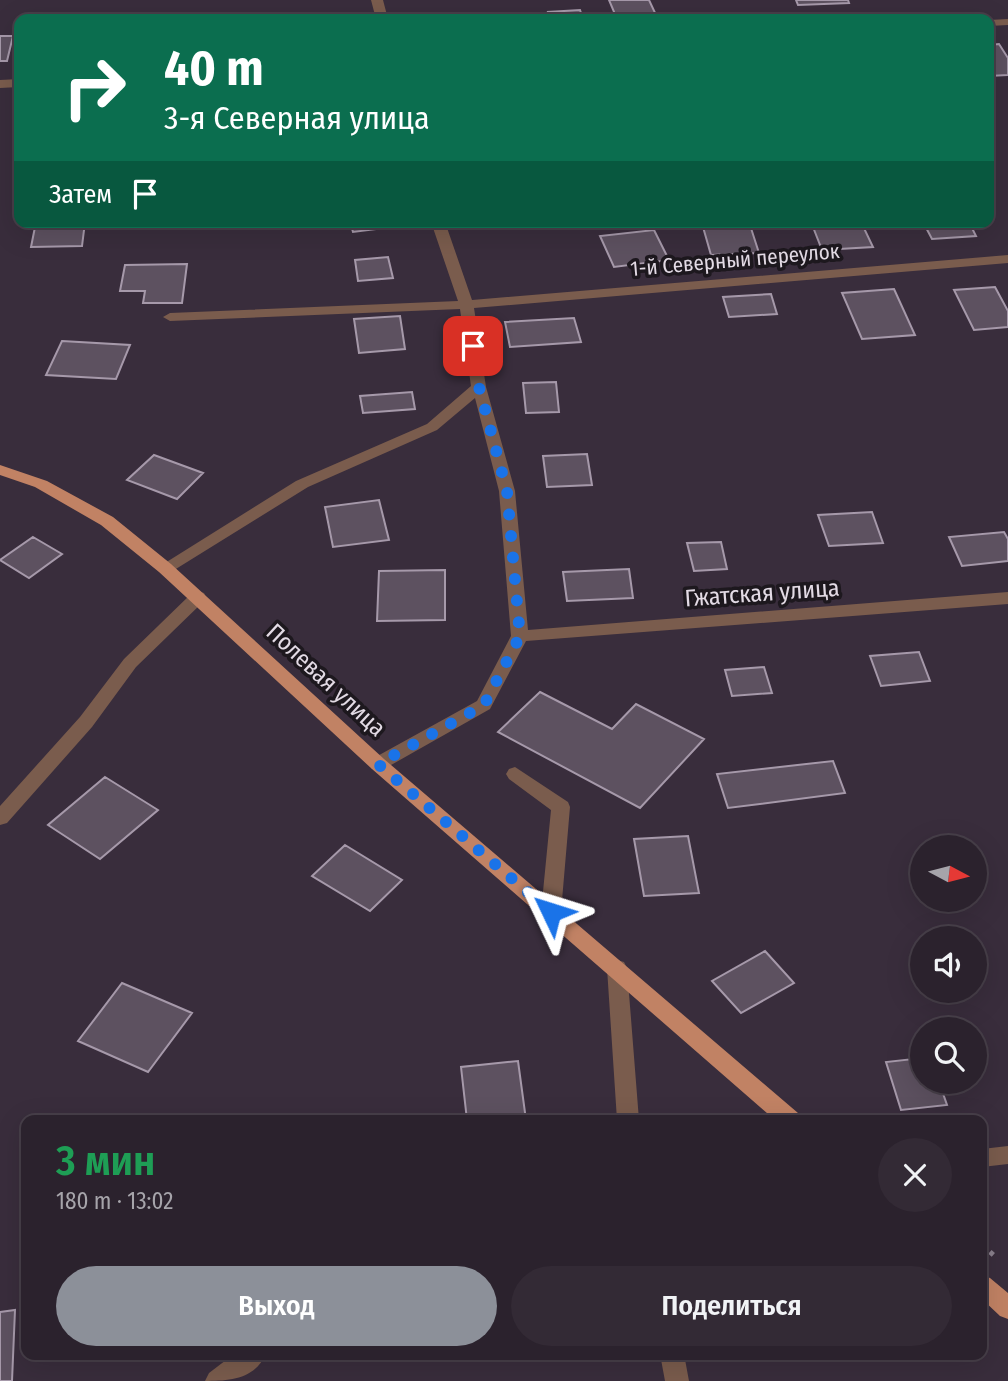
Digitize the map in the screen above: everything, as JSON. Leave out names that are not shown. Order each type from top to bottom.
[{"type":"main road","name":"Полевая улица","points":[[0,470],[41,484],[107,521],[165,568],[378,764],[784,1115]]},
{"type":"main road","points":[[987,1289],[1008,1308]]},
{"type":"street","points":[[378,764],[484,705],[520,636],[507,491],[479,387],[466,304],[440,228]]},
{"type":"street","name":"1-й Северный переулок","points":[[170,317],[264,316],[466,304],[1008,259]]},
{"type":"street","points":[[165,568],[302,484],[432,426],[479,387]]},
{"type":"street","points":[[0,818],[86,722],[130,663],[198,597]]},
{"type":"street","name":"Гжатская улица","points":[[520,636],[1008,598]]},
{"type":"street","points":[[515,774],[561,807],[551,912]]},
{"type":"street","points":[[617,968],[628,1115]]},
{"type":"street","points":[[987,1157],[1008,1155]]},
{"type":"street","points":[[218,1381],[246,1360]]},
{"type":"street","points":[[673,1360],[677,1381]]},
{"type":"building","points":[[609,0],[649,0],[656,14],[615,14]]},
{"type":"building","points":[[796,0],[848,0],[849,3],[798,5]]},
{"type":"building","points":[[580,10],[581,14],[549,14]]},
{"type":"building","points":[[0,36],[13,36],[7,61],[0,61]]},
{"type":"building","points":[[994,44],[999,44],[1008,58],[1008,75],[994,76]]},
{"type":"building","points":[[35,228],[84,228],[82,246],[31,247]]},
{"type":"building","points":[[352,228],[385,228],[353,232]]},
{"type":"building","points":[[703,228],[751,228],[759,253],[711,255]]},
{"type":"building","points":[[813,228],[864,228],[873,247],[822,250]]},
{"type":"building","points":[[926,228],[972,228],[976,236],[932,239]]},
{"type":"building","points":[[654,230],[669,260],[614,267],[600,236]]},
{"type":"building","points":[[388,257],[393,278],[358,281],[355,260]]},
{"type":"building","points":[[187,264],[182,303],[143,303],[145,291],[120,291],[125,265]]},
{"type":"building","points":[[995,287],[1008,311],[1008,327],[974,330],[954,290]]},
{"type":"building","points":[[894,289],[915,335],[862,339],[842,293]]},
{"type":"building","points":[[771,294],[777,314],[729,317],[723,297]]},
{"type":"building","points":[[400,316],[405,349],[359,353],[354,319]]},
{"type":"building","points":[[574,318],[581,342],[510,347],[505,322]]},
{"type":"building","points":[[62,341],[130,345],[116,379],[46,375]]},
{"type":"building","points":[[556,382],[559,412],[526,413],[523,383]]},
{"type":"building","points":[[412,392],[415,409],[363,413],[360,396]]},
{"type":"building","points":[[587,454],[592,485],[547,487],[543,456]]},
{"type":"building","points":[[154,455],[203,473],[177,499],[127,480]]},
{"type":"building","points":[[379,500],[389,540],[333,547],[325,507]]},
{"type":"building","points":[[872,512],[883,543],[829,546],[818,515]]},
{"type":"building","points":[[1004,532],[1008,539],[1008,561],[962,566],[949,537]]},
{"type":"building","points":[[33,537],[62,554],[29,578],[0,560]]},
{"type":"building","points":[[721,542],[727,569],[694,571],[687,543]]},
{"type":"building","points":[[629,569],[633,598],[567,601],[563,572]]},
{"type":"building","points":[[445,570],[445,620],[377,621],[379,571]]},
{"type":"building","points":[[919,652],[930,681],[881,686],[870,656]]},
{"type":"building","points":[[764,667],[772,693],[732,696],[725,670]]},
{"type":"building","points":[[540,692],[612,729],[636,704],[704,739],[640,808],[498,732]]},
{"type":"building","points":[[833,761],[845,793],[728,808],[717,774]]},
{"type":"building","points":[[105,777],[158,810],[100,859],[48,825]]},
{"type":"building","points":[[688,836],[699,893],[644,896],[634,839]]},
{"type":"building","points":[[345,845],[402,880],[370,911],[312,876]]},
{"type":"building","points":[[765,951],[794,983],[741,1013],[712,981]]},
{"type":"building","points":[[122,983],[192,1013],[148,1072],[78,1041]]},
{"type":"building","points":[[910,1059],[910,1094],[943,1094],[947,1105],[901,1110],[886,1062]]},
{"type":"building","points":[[518,1061],[525,1115],[466,1115],[461,1067]]},
{"type":"building","points":[[15,1310],[12,1381],[0,1381],[0,1312]]},
{"type":"route","points":[[473,346],[479,387],[507,491],[520,636],[484,705],[378,764],[551,912]]}]
